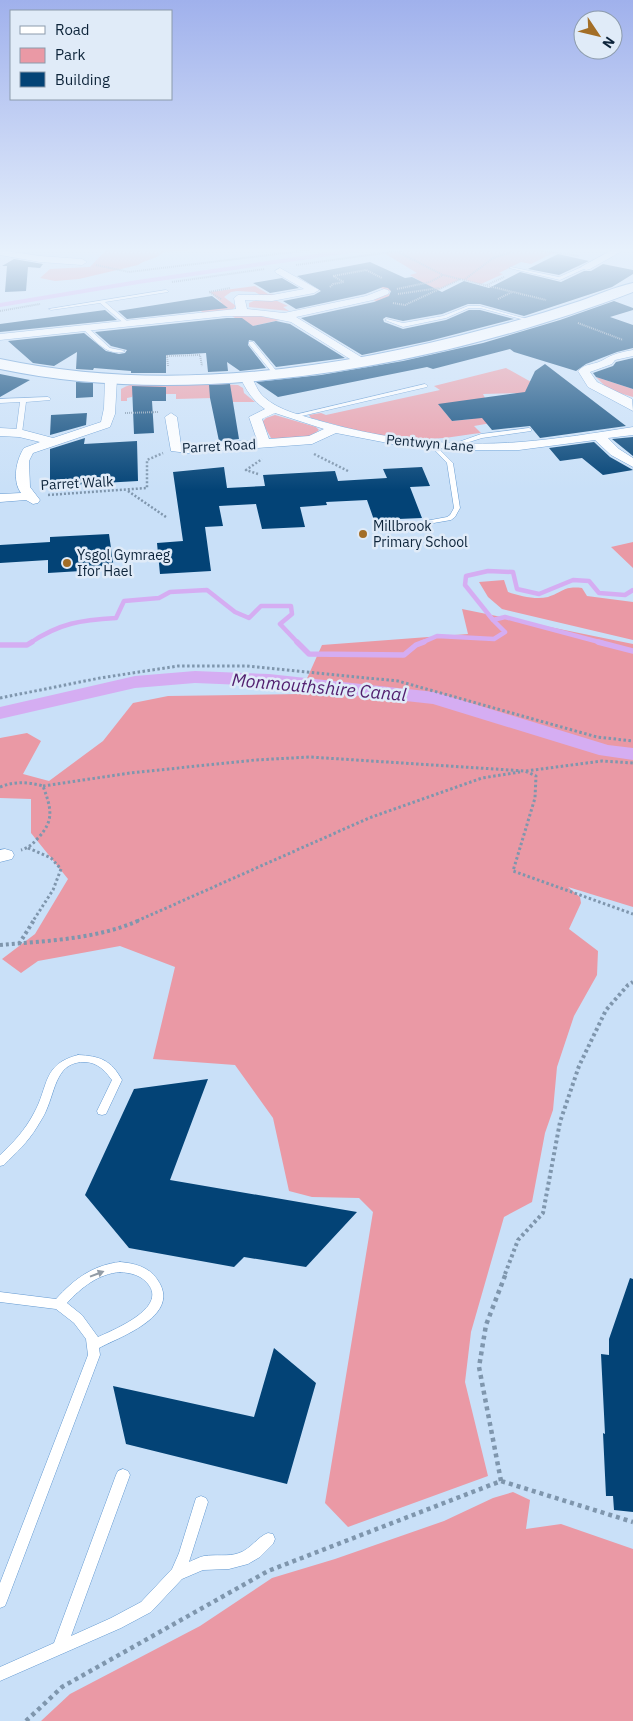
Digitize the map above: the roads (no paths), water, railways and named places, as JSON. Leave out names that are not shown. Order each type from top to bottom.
[{"type":"street","points":[[0,337],[63,330]]},
{"type":"street","points":[[311,330],[362,362]]},
{"type":"street","points":[[0,364],[64,375],[111,379],[170,380],[246,377],[362,362],[448,344],[498,330]]},
{"type":"street","points":[[631,402],[593,384],[584,371],[608,362],[610,358],[615,356],[633,353]]},
{"type":"street","name":"Pentwyn Lane","points":[[246,377],[253,392],[262,401],[275,409],[334,429],[378,438],[481,447],[528,445],[633,431]]},
{"type":"street","points":[[0,498],[32,498],[24,487],[23,461],[28,451],[106,424],[109,413],[111,379]]},
{"type":"street","name":"Parret Road","points":[[267,449],[255,418],[275,409]]},
{"type":"street","name":"Parret Road","points":[[171,417],[175,448],[267,449],[312,440],[334,429]]},
{"type":"street","points":[[0,432],[19,433],[53,442]]},
{"type":"street","points":[[598,436],[615,452],[633,463]]},
{"type":"lane","points":[[88,330],[108,349],[122,351]]},
{"type":"lane","points":[[251,343],[276,374]]},
{"type":"lane","points":[[293,416],[425,386]]},
{"type":"lane","points":[[0,401],[48,399]]},
{"type":"lane","points":[[19,433],[23,400]]},
{"type":"lane","points":[[453,445],[470,438],[489,434],[529,430]]},
{"type":"lane","points":[[422,523],[449,519],[457,508],[450,463],[432,444]]},
{"type":"lane","points":[[0,1162],[26,1136],[41,1110],[56,1071],[67,1062],[83,1058],[95,1060],[108,1067],[115,1075],[117,1080],[102,1111]]},
{"type":"lane","points":[[59,1304],[76,1285],[94,1274],[120,1267],[134,1269],[148,1276],[157,1286],[158,1300],[152,1310],[139,1322],[93,1345]]},
{"type":"lane","points":[[0,1296],[59,1304],[78,1319],[92,1337],[94,1355],[0,1601]]},
{"type":"lane","points":[[59,1648],[123,1475]]},
{"type":"lane","points":[[177,1574],[201,1502]]},
{"type":"lane","points":[[0,1674],[116,1623],[146,1607],[177,1574],[203,1563],[229,1562],[243,1559],[268,1539]]},
{"type":"waterway","points":[[493,620],[465,585],[466,576],[488,571],[513,572],[517,589],[539,594],[573,580],[589,581],[599,593],[625,595],[633,590]]},
{"type":"waterway","points":[[30,643],[51,631],[71,624],[116,618],[124,601],[159,598],[170,592],[207,590],[235,612],[249,618],[261,606],[291,606],[292,614],[280,624],[298,643]]},
{"type":"waterway","points":[[493,620],[505,617],[603,643]]},
{"type":"waterway","points":[[421,643],[437,636],[494,639],[505,632],[493,620]]},
{"type":"waterway","points":[[0,645],[27,645],[32,642]]},
{"type":"waterway","points":[[298,643],[309,654],[404,655],[416,645],[424,642]]},
{"type":"waterway","points":[[598,642],[633,651]]},
{"type":"waterway","name":"Monmouthshire Canal","points":[[0,713],[135,682],[195,677],[269,680],[435,698],[606,751],[633,754]]},
{"type":"place","name":"Millbrook Primary School","points":[[363,534]]},
{"type":"place","name":"Ysgol Gymraeg Ifor Hael","points":[[67,563]]}]
